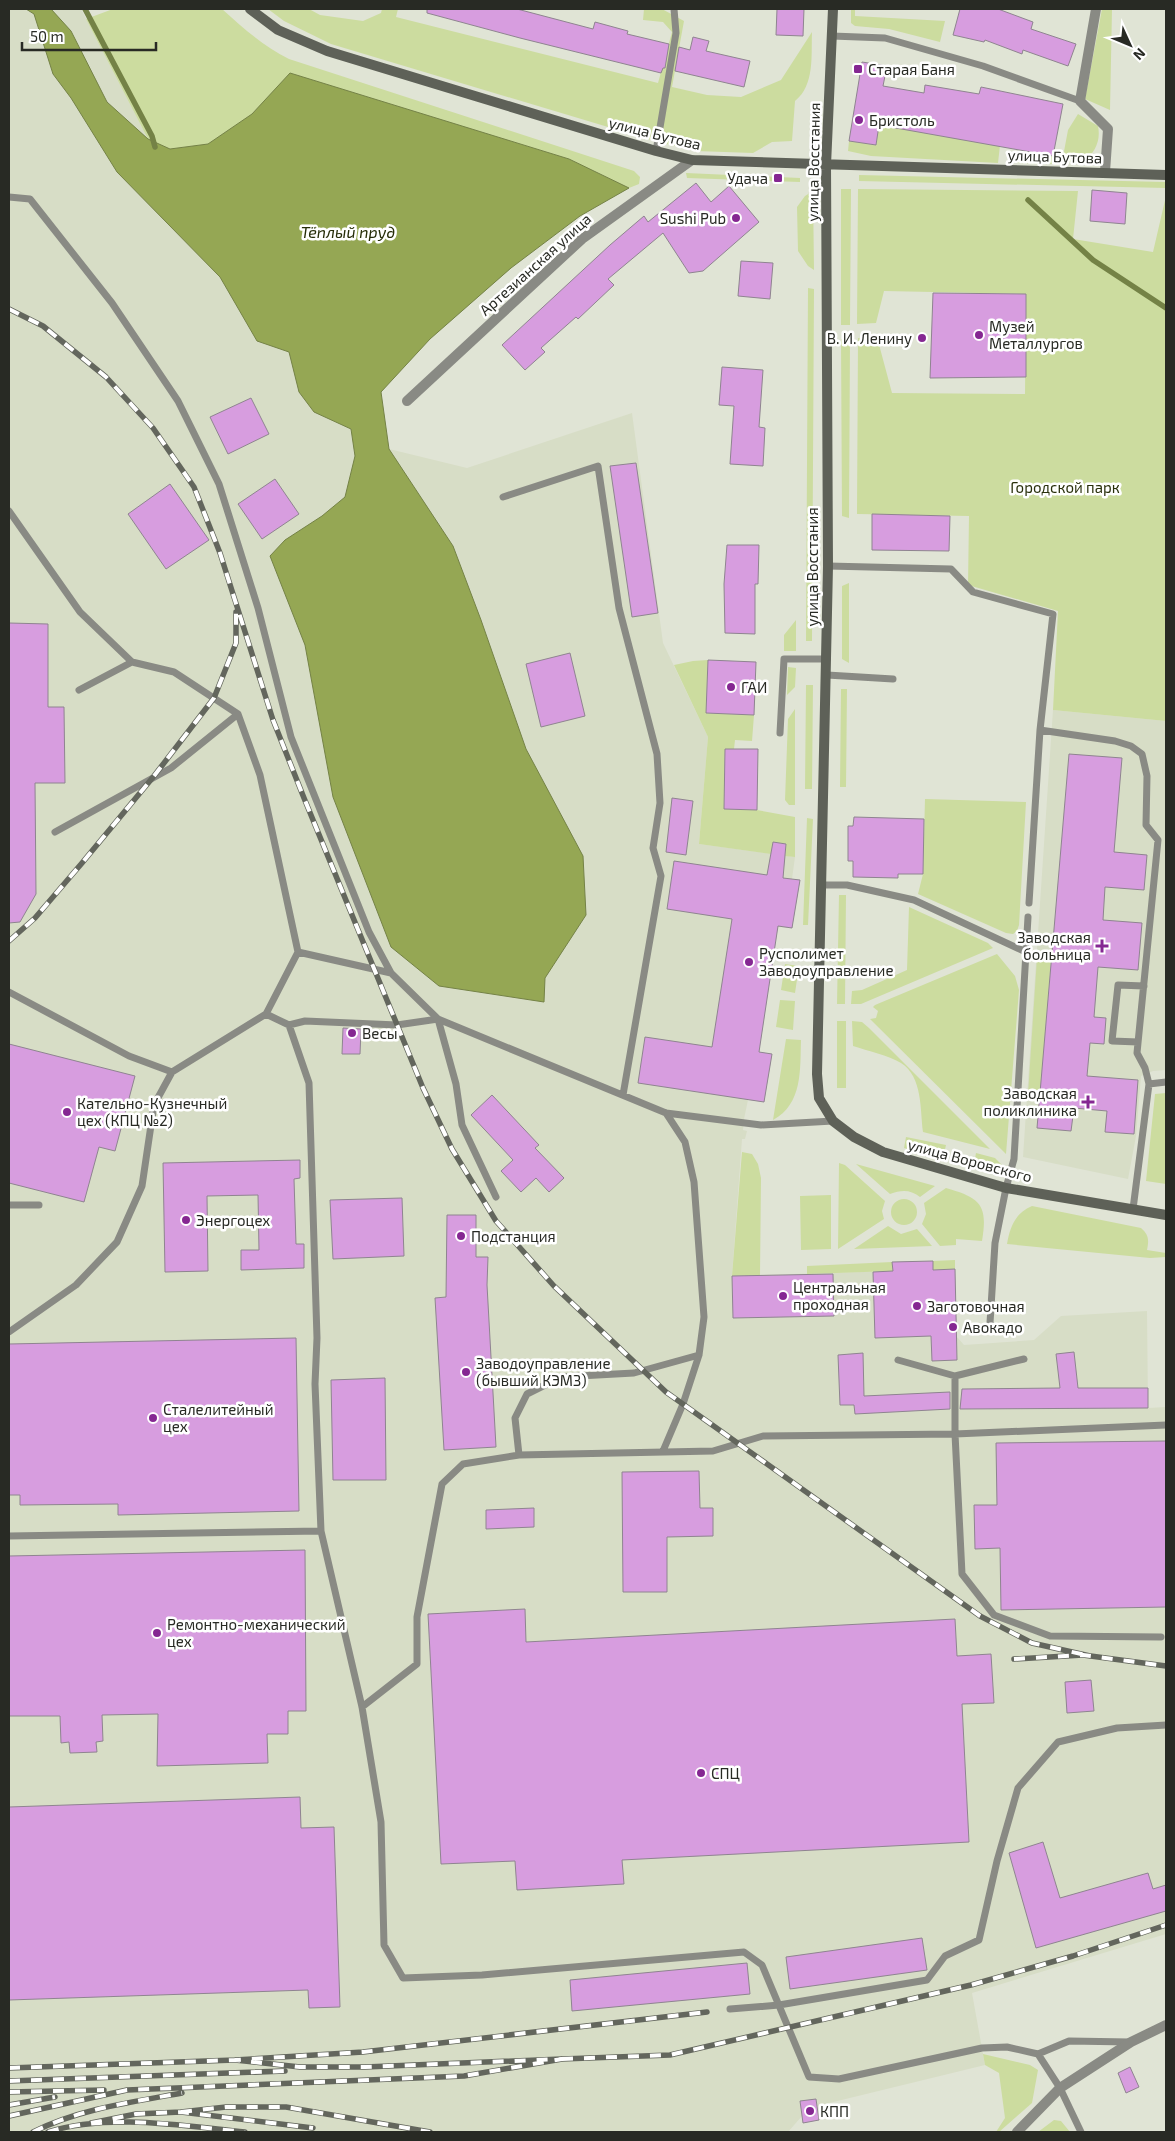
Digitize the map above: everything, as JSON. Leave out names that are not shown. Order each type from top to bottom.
[{"type":"street","name":"улица Бутова","points":[[250,9],[278,30],[327,51],[656,151],[692,160],[1166,175]]},
{"type":"street","name":"улица Восстания","points":[[833,9],[826,165],[828,566],[817,1074],[819,1098],[833,1121]]},
{"type":"street","points":[[1096,9],[1080,101],[1108,129],[1105,172]]},
{"type":"street","name":"Артезианская улица","points":[[407,401],[582,239],[692,160]]},
{"type":"street","name":"улица Воровского","points":[[833,1121],[854,1137],[883,1152],[1006,1188],[1166,1215]]},
{"type":"street","points":[[1018,2132],[1060,2088],[1131,2042],[1166,2025]]},
{"type":"lane","points":[[656,151],[676,33],[674,9]]},
{"type":"lane","points":[[832,36],[885,38],[983,66],[1080,101]]},
{"type":"lane","points":[[9,197],[30,199],[112,303],[178,400],[219,484],[258,608],[291,736],[369,932],[391,973],[438,1019],[666,1113],[761,1125],[833,1121]]},
{"type":"lane","points":[[503,497],[598,466],[619,608],[657,754],[660,803],[653,848],[661,876],[624,1095]]},
{"type":"lane","points":[[9,511],[80,612],[132,662],[174,672],[238,714],[260,775],[298,952],[266,1014],[172,1072],[154,1106],[142,1186],[117,1242],[76,1285],[9,1332]]},
{"type":"lane","points":[[828,566],[951,569],[973,592],[1053,614],[1040,730],[1029,903]]},
{"type":"lane","points":[[780,733],[784,659],[827,659]]},
{"type":"lane","points":[[79,690],[132,662]]},
{"type":"lane","points":[[826,675],[893,679]]},
{"type":"lane","points":[[54,832],[171,768],[238,714]]},
{"type":"lane","points":[[1040,730],[1132,746],[1142,754],[1147,776],[1146,825],[1158,840],[1137,1053],[1149,1084],[1133,1210]]},
{"type":"lane","points":[[822,885],[847,885],[914,900],[1026,952]]},
{"type":"lane","points":[[990,1323],[996,1243],[1006,1188],[1014,1159],[1028,917]]},
{"type":"lane","points":[[298,952],[391,973]]},
{"type":"lane","points":[[1138,1042],[1112,1041],[1118,985],[1144,986]]},
{"type":"lane","points":[[9,992],[129,1056],[172,1072]]},
{"type":"lane","points":[[266,1014],[289,1025],[305,1021],[397,1024],[438,1019]]},
{"type":"lane","points":[[438,1019],[456,1084],[462,1125],[496,1197]]},
{"type":"lane","points":[[289,1025],[309,1082],[317,1338],[315,1384],[321,1532],[362,1707],[381,1822],[384,1945],[404,1978],[482,1975],[744,1952],[762,1965],[809,2077],[839,2079],[982,2048],[1007,2047],[1038,2054],[1069,2041],[1131,2042]]},
{"type":"lane","points":[[1149,1084],[1166,1082]]},
{"type":"lane","points":[[664,1451],[683,1404],[699,1355],[704,1317],[694,1182],[685,1142],[666,1113]]},
{"type":"lane","points":[[9,1205],[39,1205]]},
{"type":"lane","points":[[519,1454],[515,1418],[527,1394],[561,1377],[634,1373],[699,1355]]},
{"type":"lane","points":[[898,1360],[955,1376],[1024,1359]]},
{"type":"lane","points":[[955,1376],[954,1434],[962,1574],[994,1615],[1050,1636],[1162,1637]]},
{"type":"lane","points":[[362,1707],[417,1664],[417,1617],[442,1484],[462,1464],[519,1454],[713,1451],[763,1436],[954,1434],[1166,1425]]},
{"type":"lane","points":[[9,1536],[321,1532]]},
{"type":"lane","points":[[730,2010],[779,2005],[927,1980],[945,1956],[979,1940],[997,1861],[1018,1788],[1058,1742],[1117,1728],[1166,1725]]},
{"type":"lane","points":[[1038,2054],[1060,2088],[1081,2132]]},
{"type":"shaded area","points":[[9,9],[81,9],[148,139],[389,449],[467,468],[632,413],[663,643],[708,737],[699,844],[795,857],[792,879],[800,880],[792,928],[778,927],[759,1052],[772,1054],[764,1102],[748,1100],[744,1119],[743,1130],[747,1131],[745,1139],[742,1139],[732,1276],[892,1271],[892,1262],[933,1261],[933,1270],[955,1269],[957,1337],[964,1345],[1034,1340],[1061,1316],[1147,1311],[1148,1408],[1166,1407],[1166,1934],[972,1993],[985,2065],[817,2106],[816,2099],[800,2101],[802,2116],[788,2132],[9,2132]]},
{"type":"shaded area","name":"Заводская больница","points":[[1053,710],[1166,721],[1166,1070],[1153,1071],[1141,1076],[1136,1136],[1128,1179],[1023,1157]]},
{"type":"green space","points":[[113,9],[222,9],[262,42],[289,59],[634,171],[640,177],[639,184],[629,188],[569,159],[290,73],[252,114],[208,144],[170,149],[148,139],[86,19]]},
{"type":"green space","points":[[268,9],[309,9],[320,15],[363,21],[381,13],[382,9],[398,9],[396,17],[658,83],[672,32],[663,22],[643,20],[644,9],[662,9],[684,21],[672,87],[707,95],[741,97],[781,80],[812,32],[811,69],[806,87],[795,101],[792,141],[772,142],[753,153],[696,151],[658,142],[331,44],[284,21]]},
{"type":"green space","points":[[851,9],[855,9],[855,16],[945,21],[940,42],[889,29],[855,26],[851,23]]},
{"type":"green space","points":[[1102,9],[1112,9],[1110,110],[1085,99]]},
{"type":"green space","points":[[1078,114],[1098,126],[1098,141],[1094,150],[1084,162],[1062,162],[1068,130]]},
{"type":"green space","points":[[879,125],[1000,145],[998,163],[871,156],[848,151],[849,141],[876,145]]},
{"type":"green space","points":[[1019,149],[1053,156],[1052,164],[1017,163]]},
{"type":"green space","points":[[686,173],[800,178],[800,182],[687,178]]},
{"type":"green space","points":[[859,175],[1165,182],[1166,188],[859,181]]},
{"type":"green space","points":[[841,189],[851,189],[850,325],[841,325]]},
{"type":"green space","name":"Городской парк","points":[[858,189],[1078,191],[1073,239],[1153,252],[1166,196],[1166,721],[1053,710],[1058,611],[968,585],[969,516],[857,514],[858,338],[877,337],[892,393],[1025,394],[1026,294],[884,291],[876,323],[857,324]]},
{"type":"green space","points":[[813,191],[814,270],[808,266],[798,251],[797,207],[805,196]]},
{"type":"green space","points":[[808,288],[814,289],[812,641],[806,641]]},
{"type":"green space","points":[[841,339],[850,339],[849,518],[842,516]]},
{"type":"green space","points":[[849,583],[849,663],[842,659],[842,586]]},
{"type":"green space","points":[[796,620],[796,651],[784,651],[784,635]]},
{"type":"green space","points":[[708,660],[706,713],[754,715],[752,741],[735,740],[734,749],[725,750],[724,809],[757,810],[795,817],[795,857],[785,856],[786,844],[773,842],[771,854],[699,844],[708,737],[674,665]]},
{"type":"green space","points":[[788,667],[796,668],[795,687],[787,695]]},
{"type":"green space","points":[[806,685],[813,685],[812,789],[805,789]]},
{"type":"green space","points":[[841,689],[847,689],[846,787],[840,787]]},
{"type":"green space","points":[[795,709],[795,805],[789,805],[785,800],[788,719]]},
{"type":"green space","points":[[925,799],[1026,802],[1019,925],[1017,931],[1013,934],[1006,933],[918,894],[923,874]]},
{"type":"green space","points":[[807,818],[813,819],[808,925],[803,925]]},
{"type":"green space","points":[[839,895],[846,895],[845,1004],[837,1004]]},
{"type":"green space","points":[[909,907],[988,943],[993,948],[861,1004],[851,1004],[852,991],[862,990],[907,970]]},
{"type":"green space","points":[[997,954],[1015,976],[1019,990],[1006,1154],[870,1019],[876,1018],[878,1011],[873,1007],[875,1005]]},
{"type":"green space","points":[[1037,958],[1051,959],[1040,1095],[1028,1095]]},
{"type":"green space","points":[[785,964],[799,966],[795,993],[781,990]]},
{"type":"green space","points":[[780,1000],[795,1001],[793,1030],[776,1027]]},
{"type":"green space","points":[[837,1021],[846,1021],[846,1088],[837,1088]]},
{"type":"green space","points":[[852,1021],[862,1022],[869,1028],[990,1149],[923,1132],[921,1104],[917,1085],[908,1069],[896,1060],[853,1046]]},
{"type":"green space","points":[[786,1039],[801,1040],[800,1074],[795,1095],[790,1105],[773,1120]]},
{"type":"green space","points":[[1166,1093],[1166,1184],[1146,1181],[1155,1094]]},
{"type":"green space","points":[[906,1137],[946,1145],[943,1158],[904,1148]]},
{"type":"green space","points":[[742,1152],[752,1154],[758,1164],[761,1178],[760,1276],[732,1276]]},
{"type":"green space","points":[[976,1153],[995,1158],[1002,1165],[1002,1171],[974,1164]]},
{"type":"green space","points":[[839,1163],[845,1165],[885,1201],[882,1211],[884,1219],[838,1249]]},
{"type":"green space","points":[[856,1164],[935,1186],[920,1197],[905,1191],[890,1194]]},
{"type":"green space","points":[[946,1188],[967,1195],[979,1205],[984,1219],[982,1241],[956,1239],[956,1245],[940,1246],[922,1224],[926,1214],[924,1203]]},
{"type":"green space","points":[[831,1195],[831,1249],[801,1250],[800,1196]]},
{"type":"green space","points":[[904,1199],[914,1202],[917,1212],[914,1222],[904,1225],[894,1222],[891,1212],[894,1202]]},
{"type":"green space","points":[[1032,1206],[1141,1228],[1148,1238],[1147,1250],[1166,1253],[1166,1257],[1150,1258],[1007,1244],[1014,1221],[1021,1212]]},
{"type":"green space","points":[[888,1226],[901,1234],[917,1229],[932,1246],[854,1249]]},
{"type":"green space","points":[[955,1260],[955,1269],[933,1270],[933,1261]]},
{"type":"green space","points":[[892,1262],[893,1271],[807,1274],[807,1266]]},
{"type":"green space","points":[[983,2054],[1030,2065],[1038,2070],[1032,2103],[999,2132],[996,2132],[1005,2118],[999,2073],[985,2065]]},
{"type":"green space","points":[[1054,2120],[1061,2121],[1070,2132],[1038,2132]]},
{"type":"water","name":"Тёплый пруд","points":[[26,9],[51,9],[71,31],[107,102],[148,139],[170,149],[208,144],[252,114],[290,73],[569,159],[629,188],[580,216],[511,268],[430,339],[381,392],[389,449],[453,546],[526,749],[583,856],[586,915],[545,978],[544,1002],[439,986],[391,947],[333,797],[305,645],[270,556],[285,540],[322,516],[345,497],[355,456],[351,429],[314,412],[299,392],[289,352],[257,341],[220,277],[117,172],[71,98],[53,74],[34,14]]},
{"type":"building","points":[[427,9],[517,9],[593,29],[595,22],[628,31],[627,34],[669,44],[665,68],[663,68],[661,73],[427,13]]},
{"type":"building","points":[[777,9],[804,9],[803,36],[776,35]]},
{"type":"building","points":[[960,9],[998,9],[1033,22],[1031,29],[1076,44],[1068,66],[1023,50],[1022,54],[985,40],[984,42],[953,35]]},
{"type":"building","points":[[693,37],[709,41],[706,51],[750,61],[744,87],[675,71],[679,47],[690,50]]},
{"type":"building","points":[[862,62],[887,66],[883,86],[924,93],[925,85],[979,94],[981,87],[1063,104],[1053,156],[879,125],[876,145],[849,141]]},
{"type":"building","points":[[696,183],[711,202],[729,186],[759,222],[703,271],[689,273],[663,233],[608,279],[614,285],[578,319],[576,317],[541,348],[545,352],[525,370],[502,345],[644,216],[648,222]]},
{"type":"building","points":[[1092,190],[1127,193],[1125,224],[1090,221]]},
{"type":"building","points":[[741,261],[773,263],[770,299],[738,296]]},
{"type":"building","name":"Музей Металлургов","points":[[933,293],[1026,294],[1026,377],[930,378]]},
{"type":"building","points":[[722,367],[763,370],[759,427],[765,428],[763,466],[730,464],[734,406],[719,405]]},
{"type":"building","points":[[251,398],[269,434],[228,454],[210,417]]},
{"type":"building","points":[[636,463],[658,613],[632,617],[610,466]]},
{"type":"building","points":[[275,479],[299,514],[262,539],[238,504]]},
{"type":"building","points":[[170,484],[209,540],[166,569],[128,514]]},
{"type":"building","points":[[872,514],[950,516],[949,551],[872,550]]},
{"type":"building","points":[[727,545],[759,545],[758,584],[755,584],[755,634],[725,633],[724,584]]},
{"type":"building","points":[[9,623],[48,624],[48,707],[64,707],[65,783],[35,783],[36,894],[20,922],[9,923]]},
{"type":"building","points":[[570,653],[585,716],[541,727],[526,664]]},
{"type":"building","name":"ГАИ","points":[[708,660],[756,662],[754,715],[706,713]]},
{"type":"building","points":[[725,749],[758,749],[757,810],[724,809]]},
{"type":"building","name":"Заводская больница","points":[[1069,754],[1122,758],[1114,852],[1147,855],[1144,890],[1105,887],[1103,920],[1142,923],[1138,970],[1098,967],[1094,1017],[1106,1018],[1104,1044],[1090,1043],[1087,1076],[1138,1080],[1134,1134],[1105,1132],[1107,1111],[1074,1108],[1071,1131],[1037,1128]]},
{"type":"building","points":[[672,798],[693,801],[686,855],[666,852]]},
{"type":"building","points":[[854,817],[924,819],[923,874],[898,874],[898,878],[853,877],[853,861],[848,861],[848,826],[853,826]]},
{"type":"building","name":"Русполимет Заводоуправление","points":[[773,842],[786,844],[783,878],[800,880],[792,928],[778,926],[759,1052],[772,1054],[764,1102],[638,1083],[645,1037],[712,1047],[732,919],[667,909],[674,861],[767,875]]},
{"type":"building","points":[[343,1028],[361,1029],[360,1054],[342,1054]]},
{"type":"building","name":"Кательно-Кузнечный цех (КПЦ №2)","points":[[9,1044],[135,1076],[115,1151],[99,1147],[84,1202],[9,1183]]},
{"type":"building","points":[[492,1095],[539,1145],[535,1148],[564,1178],[549,1192],[536,1178],[521,1192],[501,1171],[513,1160],[471,1115]]},
{"type":"building","name":"Энергоцех","points":[[300,1160],[300,1178],[294,1179],[296,1244],[304,1244],[304,1268],[241,1270],[241,1250],[259,1250],[258,1195],[207,1196],[208,1271],[165,1272],[163,1163]]},
{"type":"building","points":[[402,1198],[404,1256],[333,1259],[330,1200]]},
{"type":"building","name":"Заводоуправление (бывший КЭМЗ)","points":[[447,1215],[476,1215],[476,1257],[488,1257],[487,1285],[496,1447],[444,1450],[435,1298],[446,1297]]},
{"type":"building","points":[[933,1261],[933,1270],[955,1269],[957,1360],[932,1361],[931,1336],[875,1338],[873,1272],[893,1271],[892,1262]]},
{"type":"building","name":"Центральная проходная","points":[[833,1274],[834,1316],[733,1318],[732,1276]]},
{"type":"building","name":"Сталелитейный цех","points":[[296,1338],[299,1511],[118,1515],[118,1504],[20,1505],[20,1495],[9,1495],[9,1344]]},
{"type":"building","points":[[1074,1352],[1078,1388],[1148,1388],[1148,1408],[960,1409],[962,1389],[1060,1388],[1056,1354]]},
{"type":"building","points":[[863,1353],[864,1396],[950,1392],[950,1409],[855,1414],[854,1405],[840,1405],[838,1355]]},
{"type":"building","points":[[385,1378],[386,1480],[333,1480],[331,1380]]},
{"type":"building","points":[[1166,1441],[1166,1607],[1001,1610],[1000,1548],[975,1549],[974,1505],[997,1505],[996,1443]]},
{"type":"building","points":[[699,1471],[700,1508],[713,1508],[713,1536],[667,1537],[667,1592],[623,1592],[622,1472]]},
{"type":"building","points":[[534,1508],[534,1527],[486,1529],[486,1510]]},
{"type":"building","name":"Ремонтно-механический цех","points":[[305,1550],[306,1711],[288,1711],[288,1734],[267,1734],[268,1763],[157,1766],[158,1714],[102,1715],[103,1741],[96,1742],[97,1752],[70,1753],[69,1742],[61,1743],[60,1716],[9,1716],[9,1556]]},
{"type":"building","name":"СПЦ","points":[[525,1609],[526,1642],[955,1619],[957,1656],[991,1654],[994,1703],[962,1704],[969,1842],[622,1860],[624,1884],[517,1890],[515,1861],[441,1864],[428,1614]]},
{"type":"building","points":[[1091,1680],[1094,1711],[1067,1713],[1065,1682]]},
{"type":"building","points":[[300,1797],[301,1828],[334,1827],[340,2007],[309,2008],[308,1990],[9,2000],[9,1807]]},
{"type":"building","points":[[1043,1842],[1060,1898],[1148,1873],[1153,1889],[1166,1885],[1166,1911],[1036,1948],[1009,1853]]},
{"type":"building","points":[[922,1938],[927,1970],[790,1989],[786,1957]]},
{"type":"building","points":[[747,1963],[750,1994],[572,2011],[570,1980]]},
{"type":"building","points":[[1130,2067],[1139,2087],[1126,2093],[1118,2073]]},
{"type":"building","name":"КПП","points":[[816,2099],[819,2120],[803,2123],[800,2101]]},
{"type":"waterway","points":[[85,9],[152,136],[155,147]]},
{"type":"waterway","points":[[1028,200],[1093,260],[1166,308]]},
{"type":"railway","points":[[9,309],[43,326],[106,377],[153,428],[194,487],[220,553],[273,720],[423,1088],[452,1149],[496,1221],[554,1286],[666,1392],[980,1616],[1032,1643],[1090,1656]]},
{"type":"railway","points":[[9,941],[35,918],[82,863],[154,776],[214,698],[236,643],[236,612]]},
{"type":"railway","points":[[1014,1659],[1083,1655],[1166,1666]]},
{"type":"railway","points":[[562,2059],[670,2055],[971,1985],[1073,1956],[1166,1925]]},
{"type":"railway","points":[[9,2116],[127,2090],[464,2076],[562,2059],[365,2067],[300,2067],[235,2060],[363,2052],[707,2012]]},
{"type":"railway","points":[[9,2068],[235,2060]]},
{"type":"railway","points":[[9,2081],[285,2071]]},
{"type":"railway","points":[[9,2092],[104,2090]]},
{"type":"railway","points":[[33,2132],[69,2117],[87,2112],[182,2093]]},
{"type":"railway","points":[[9,2105],[55,2097]]},
{"type":"railway","points":[[181,2112],[226,2107],[286,2107],[430,2132]]},
{"type":"railway","points":[[91,2123],[136,2114],[181,2112],[313,2128]]},
{"type":"railway","points":[[48,2132],[71,2126],[121,2122],[172,2124],[245,2132]]},
{"type":"place","name":"Старая Баня","points":[[858,69]]},
{"type":"place","name":"Бристоль","points":[[859,120]]},
{"type":"place","name":"Удача","points":[[778,178]]},
{"type":"place","name":"Sushi Pub","points":[[736,218]]},
{"type":"place","name":"Музей Металлургов","points":[[979,335]]},
{"type":"place","name":"В. И. Ленину","points":[[922,338]]},
{"type":"place","name":"ГАИ","points":[[731,687]]},
{"type":"place","name":"Заводская больница","points":[[1102,946]]},
{"type":"place","name":"Русполимет Заводоуправление","points":[[749,962]]},
{"type":"place","name":"Весы","points":[[352,1033]]},
{"type":"place","name":"Заводская поликлиника","points":[[1088,1102]]},
{"type":"place","name":"Кательно-Кузнечный цех (КПЦ №2)","points":[[67,1112]]},
{"type":"place","name":"Энергоцех","points":[[186,1220]]},
{"type":"place","name":"Подстанция","points":[[461,1236]]},
{"type":"place","name":"Центральная проходная","points":[[783,1296]]},
{"type":"place","name":"Заготовочная","points":[[917,1306]]},
{"type":"place","name":"Авокадо","points":[[953,1327]]},
{"type":"place","name":"Заводоуправление (бывший КЭМЗ)","points":[[466,1372]]},
{"type":"place","name":"Сталелитейный цех","points":[[153,1418]]},
{"type":"place","name":"Ремонтно-механический цех","points":[[157,1633]]},
{"type":"place","name":"СПЦ","points":[[701,1773]]},
{"type":"place","name":"КПП","points":[[810,2111]]}]
